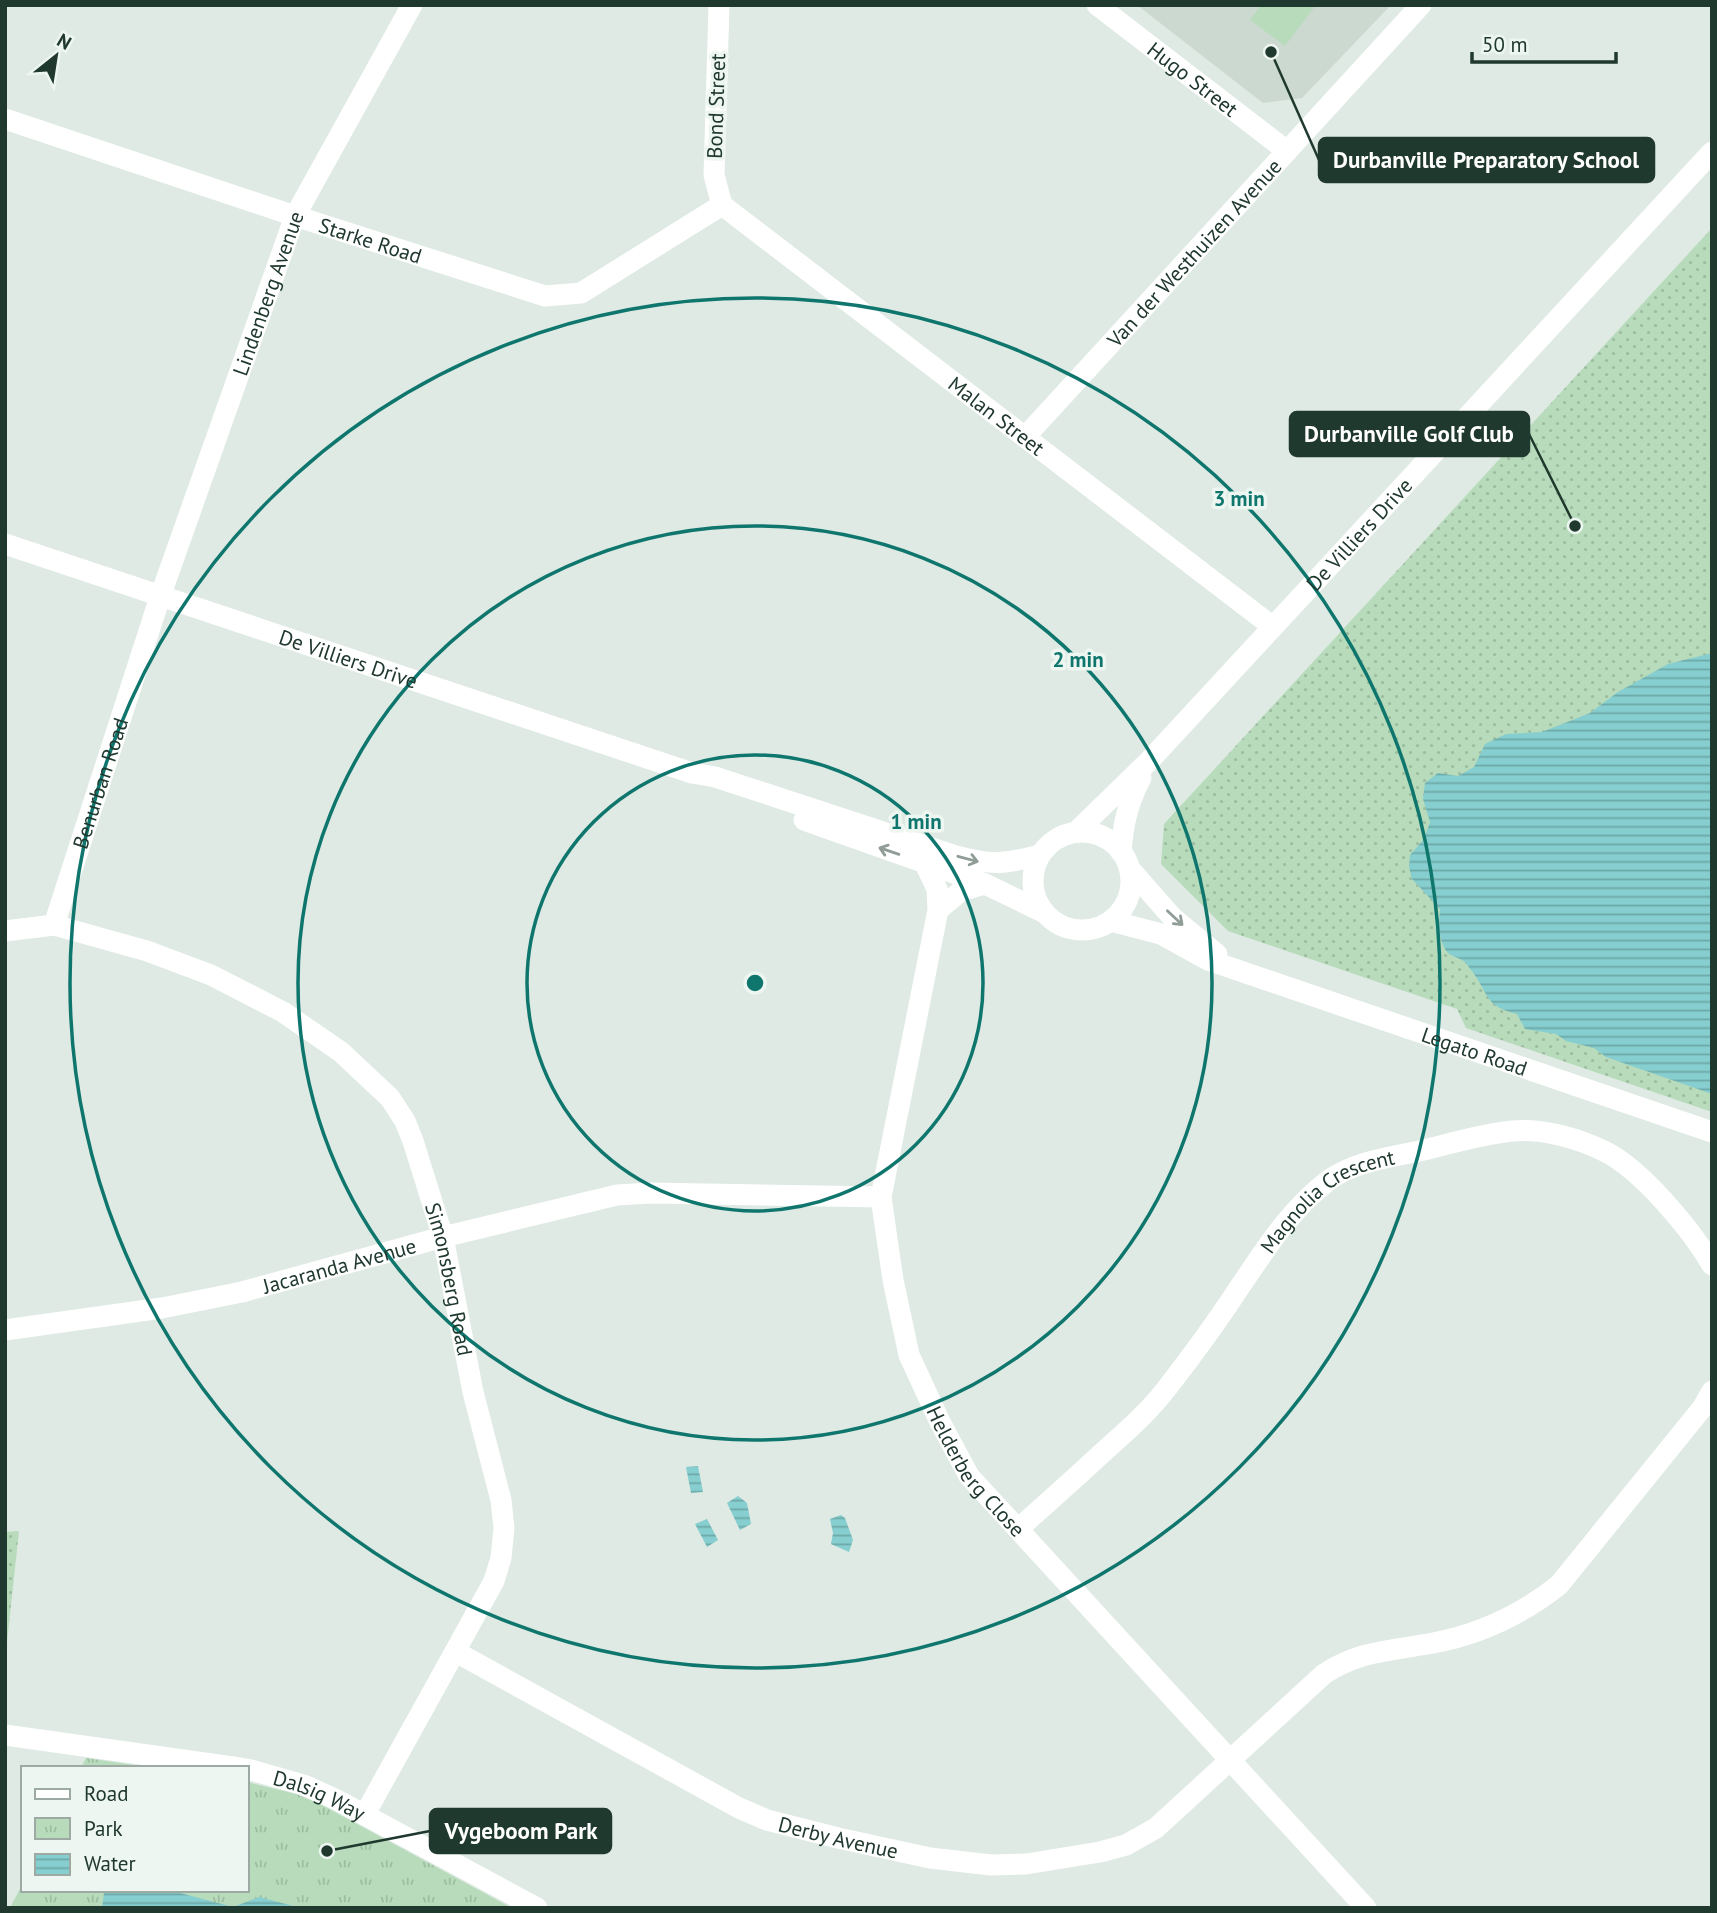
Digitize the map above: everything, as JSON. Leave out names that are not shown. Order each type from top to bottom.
[{"type":"street","name":"Lindenberg Avenue","points":[[160,597],[295,216],[412,5]]},
{"type":"street","name":"Bond Street","points":[[719,5],[714,175],[722,205]]},
{"type":"street","name":"Hugo Street","points":[[1097,5],[1287,151]]},
{"type":"street","name":"Van der Westhuizen Avenue","points":[[1025,438],[1421,5]]},
{"type":"street","name":"Starke Road","points":[[5,118],[536,294],[562,296],[581,293],[722,205]]},
{"type":"street","name":"De Villiers Drive","points":[[1076,832],[1150,760],[1712,152]]},
{"type":"street","name":"Malan Street","points":[[722,205],[1273,627]]},
{"type":"street","name":"De Villiers Drive","points":[[5,544],[692,774],[775,809],[985,884],[1043,912]]},
{"type":"street","name":"Benurban Road","points":[[54,925],[160,597]]},
{"type":"street","name":"De Villiers Drive","points":[[1125,860],[1123,823],[1130,797],[1150,760]]},
{"type":"street","name":"De Villiers Drive","points":[[692,774],[715,777],[978,862],[999,864],[1040,855]]},
{"type":"street","points":[[1076,832],[1109,840],[1125,860],[1131,883],[1121,911],[1098,928],[1068,928],[1054,922],[1043,912],[1032,884],[1040,855],[1049,844],[1076,832]]},
{"type":"street","name":"Legato Road","points":[[1125,860],[1172,917],[1237,970]]},
{"type":"street","name":"Helderberg Close","points":[[925,864],[937,889],[938,911],[881,1197],[893,1280],[909,1355],[969,1476],[1366,1908]]},
{"type":"street","points":[[938,911],[961,891],[985,884]]},
{"type":"street","name":"Legato Road","points":[[1111,921],[1161,934],[1208,960],[1712,1132]]},
{"type":"street","points":[[5,932],[54,925]]},
{"type":"street","name":"Simonsberg Road","points":[[54,925],[147,951],[211,975],[283,1012],[341,1052],[379,1085],[405,1121],[422,1167],[443,1237],[473,1392],[501,1500],[504,1528],[501,1558],[494,1581],[365,1814]]},
{"type":"street","name":"Magnolia Crescent","points":[[1018,1529],[1165,1392],[1205,1339],[1279,1230],[1302,1203],[1330,1179],[1355,1167],[1513,1131],[1547,1133],[1567,1138],[1605,1151],[1633,1171],[1685,1226],[1712,1265]]},
{"type":"street","name":"Jacaranda Avenue","points":[[5,1330],[162,1308],[242,1292],[443,1237],[635,1193],[881,1197]]},
{"type":"street","points":[[1232,1760],[1324,1674],[1345,1661],[1361,1655],[1476,1633],[1538,1602],[1559,1585],[1703,1407],[1712,1391]]},
{"type":"street","name":"Derby Avenue","points":[[456,1652],[739,1808],[767,1820],[838,1839],[930,1858],[991,1865],[1026,1864],[1126,1845],[1156,1828],[1232,1760]]},
{"type":"street","points":[[5,1735],[226,1766]]},
{"type":"street","name":"Dalsig Way","points":[[248,1769],[304,1785],[365,1814],[537,1908]]},
{"type":"shaded area","points":[[1137,5],[1391,5],[1302,98],[1263,103]]},
{"type":"green space","points":[[1261,5],[1316,5],[1285,46],[1250,20]]},
{"type":"green space","points":[[1712,228],[1712,1112],[1466,1028],[1457,1009],[1228,931],[1161,864],[1164,824]]},
{"type":"green space","points":[[19,1531],[5,1661],[5,1532]]},
{"type":"green space","points":[[86,1758],[140,1766],[82,1766]]},
{"type":"green space","points":[[248,1782],[296,1794],[322,1805],[512,1908],[11,1906],[21,1887],[21,1892],[248,1892]]},
{"type":"water","points":[[1712,653],[1712,1094],[1606,1057],[1594,1048],[1566,1041],[1556,1034],[1525,1029],[1517,1014],[1498,1007],[1488,998],[1465,962],[1446,950],[1440,933],[1440,909],[1412,879],[1409,867],[1410,855],[1424,839],[1430,822],[1423,799],[1425,783],[1438,773],[1458,776],[1474,767],[1485,744],[1506,734],[1542,732],[1590,713],[1618,692],[1668,664]]},
{"type":"water","points":[[698,1466],[703,1492],[691,1493],[686,1467]]},
{"type":"water","points":[[738,1496],[747,1503],[751,1524],[740,1530],[727,1503]]},
{"type":"water","points":[[841,1515],[845,1518],[853,1540],[849,1552],[831,1544],[833,1533],[830,1519]]},
{"type":"water","points":[[707,1519],[718,1540],[707,1547],[695,1524]]},
{"type":"water","points":[[177,1892],[233,1907],[259,1897],[301,1908],[102,1908],[104,1893]]},
{"type":"place","name":"Durbanville Preparatory School","points":[[1271,52]]},
{"type":"place","name":"Durbanville Golf Club","points":[[1575,526]]},
{"type":"place","name":"Vygeboom Park","points":[[327,1851]]}]
